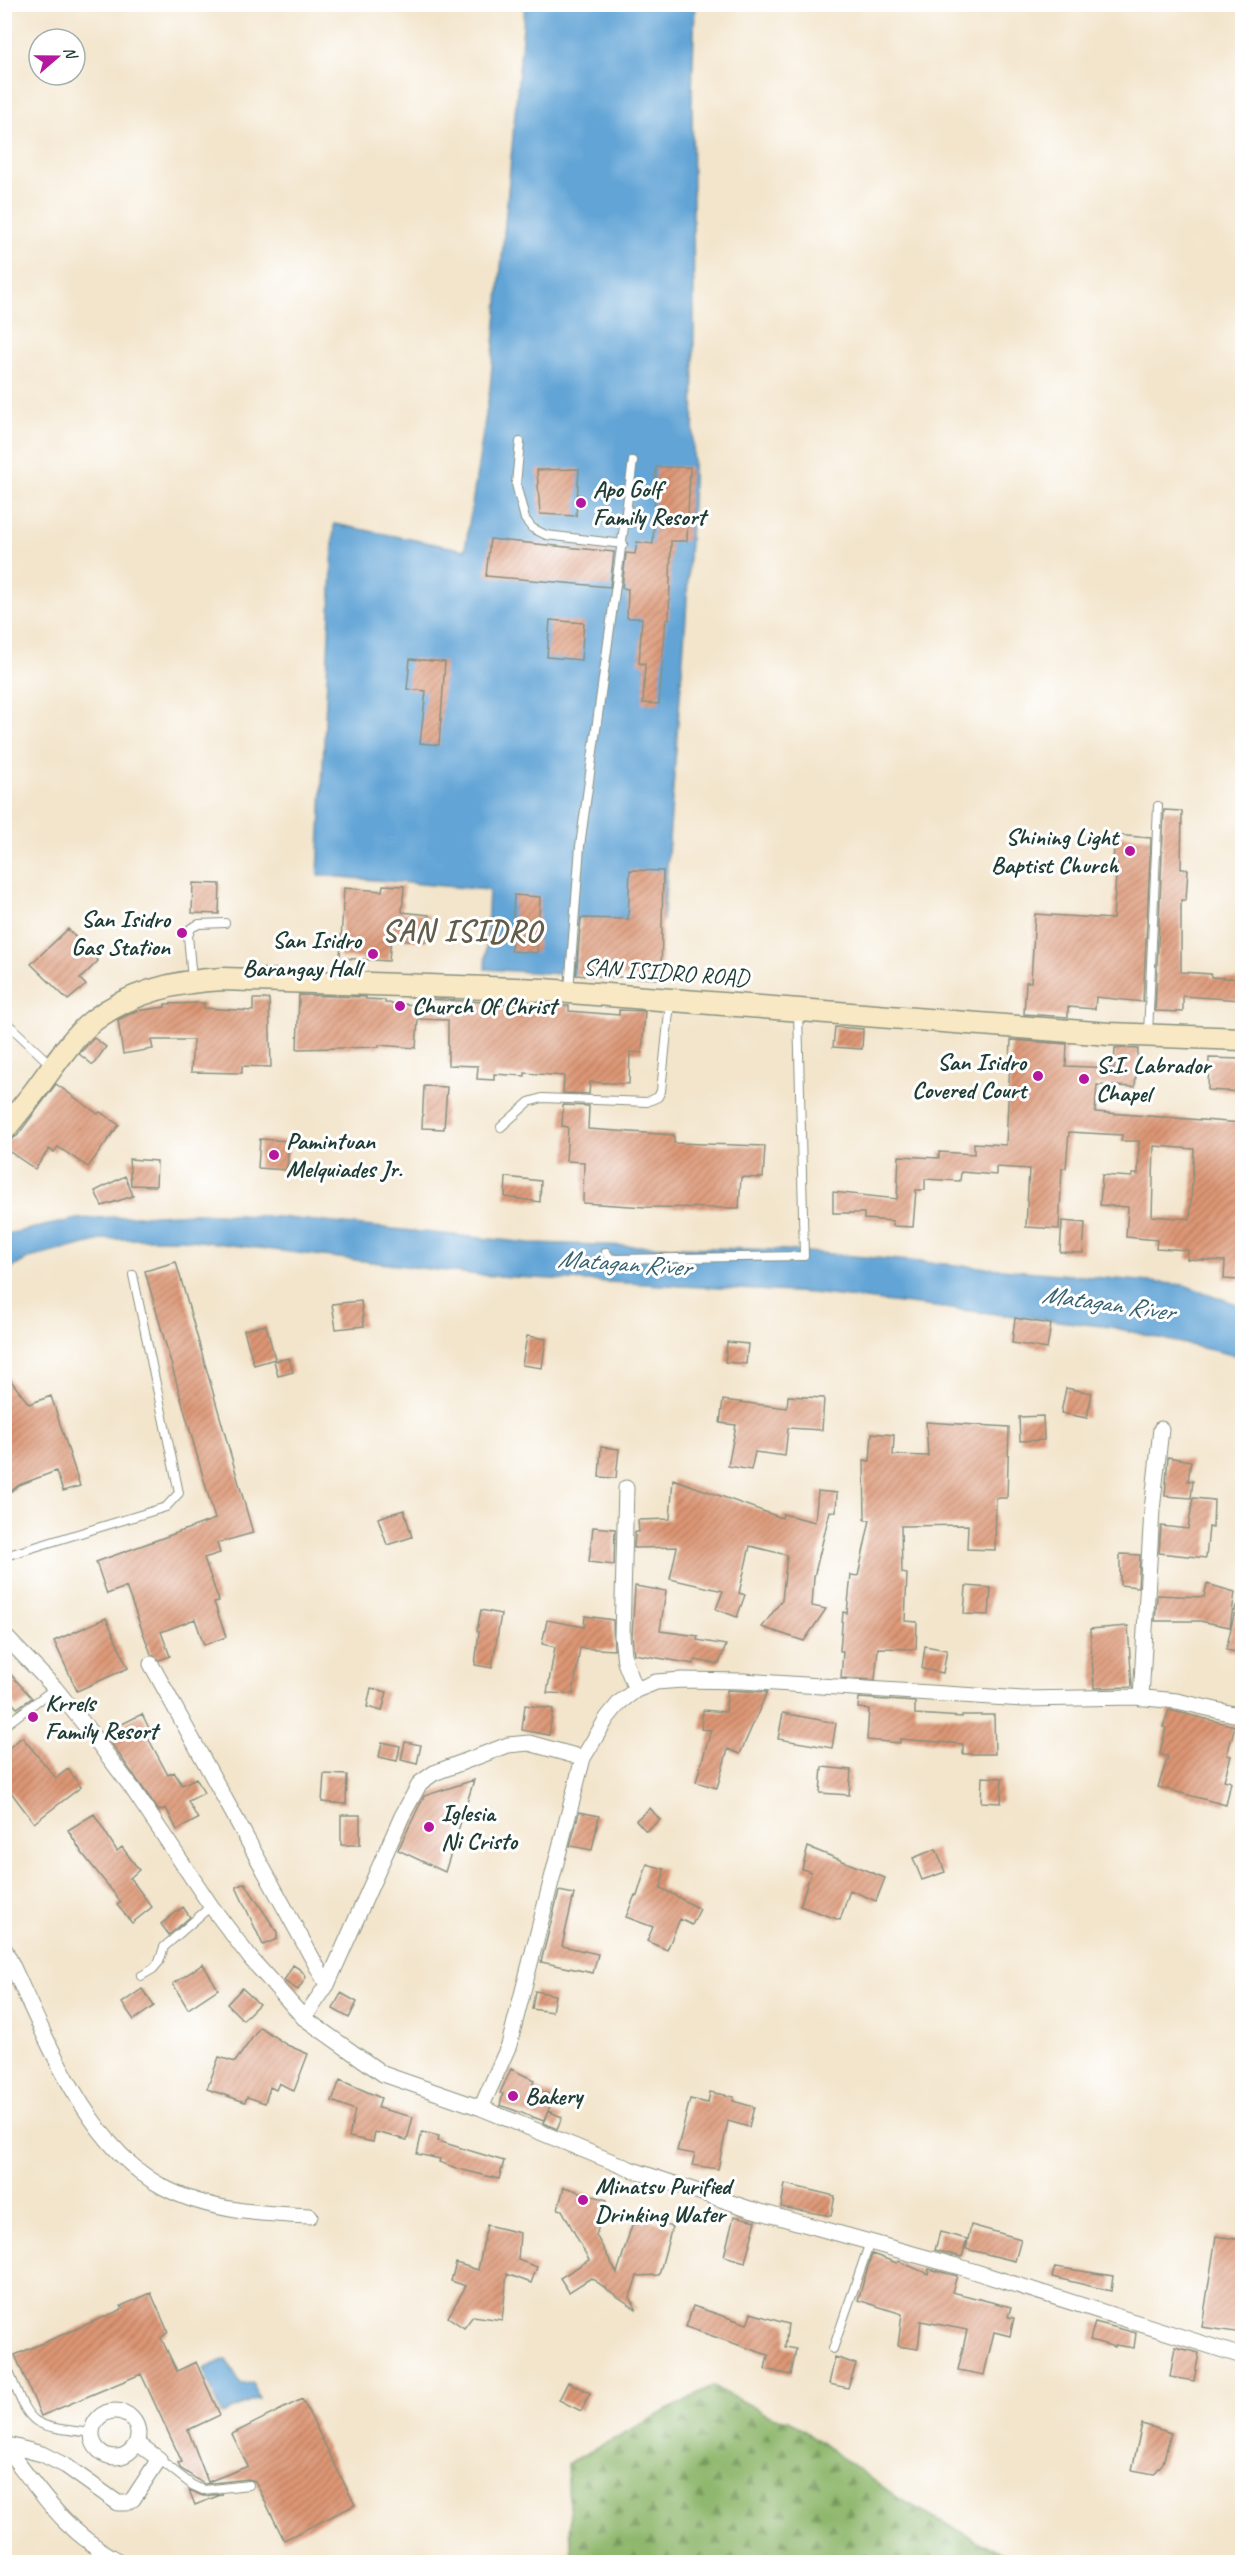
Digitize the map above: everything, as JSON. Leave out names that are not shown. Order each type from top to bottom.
[{"type":"street","name":"SAN ISIDRO ROAD","points":[[4,1130],[53,1066],[93,1021],[124,1002],[159,988],[192,980],[223,979],[569,992],[1148,1036],[1242,1040]]},
{"type":"street","points":[[1141,1698],[1152,1510],[1161,1429]]},
{"type":"street","points":[[626,1488],[622,1636],[625,1662],[636,1690]]},
{"type":"street","points":[[4,1635],[55,1688],[132,1788],[211,1906],[251,1959],[304,2018],[382,2074],[482,2108],[630,2169],[750,2209],[960,2267],[1242,2356]]},
{"type":"street","points":[[151,1664],[327,1985]]},
{"type":"street","points":[[482,2108],[509,2045],[583,1758],[607,1718],[620,1702],[636,1690],[656,1682],[743,1681],[1023,1699],[1141,1698],[1177,1701],[1242,1716]]},
{"type":"street","points":[[304,2018],[327,1985],[402,1816],[420,1783],[434,1773],[508,1745],[529,1743],[583,1758]]},
{"type":"street","points":[[4,1948],[73,2089],[99,2131],[132,2166],[164,2187],[195,2200],[232,2210],[310,2216]]},
{"type":"street","points":[[115,2410],[129,2415],[137,2425],[136,2443],[126,2454],[112,2457],[97,2448],[92,2433],[96,2420],[101,2415],[115,2410]]},
{"type":"street","points":[[4,2445],[42,2454],[66,2466],[118,2503],[127,2503],[133,2499],[159,2459],[136,2443]]},
{"type":"street","points":[[4,2445],[75,2533],[101,2552],[121,2562]]},
{"type":"lane","points":[[520,442],[516,484],[525,519],[532,528],[546,535],[623,544]]},
{"type":"lane","points":[[569,992],[580,846],[633,461]]},
{"type":"lane","points":[[1148,1036],[1158,806]]},
{"type":"lane","points":[[192,980],[188,936],[190,928],[199,924],[225,923]]},
{"type":"lane","points":[[501,1127],[511,1115],[529,1102],[543,1098],[647,1102],[658,1097],[670,1000]]},
{"type":"lane","points":[[606,1252],[610,1258],[615,1259],[804,1256],[798,1009]]},
{"type":"lane","points":[[6,1022],[53,1066]]},
{"type":"lane","points":[[4,1553],[12,1554],[166,1507],[179,1493],[133,1275]]},
{"type":"lane","points":[[4,1726],[55,1688]]},
{"type":"lane","points":[[141,1976],[153,1969],[159,1962],[164,1947],[211,1906]]},
{"type":"lane","points":[[833,2349],[870,2242]]},
{"type":"lane","points":[[6,2365],[26,2413],[34,2422],[47,2427],[92,2433]]},
{"type":"lane","points":[[159,2459],[192,2485],[203,2490],[249,2485]]},
{"type":"green space","points":[[712,2386],[772,2417],[789,2420],[900,2499],[1016,2562],[572,2562],[567,2464]]},
{"type":"water","name":"Apo Golf Family Resort","points":[[525,5],[695,5],[692,94],[693,481],[686,617],[663,920],[577,918],[574,975],[485,969],[489,890],[318,875],[334,524],[465,550],[490,388]]},
{"type":"water","name":"Matagan River","points":[[195,1213],[276,1217],[529,1243],[784,1250],[1184,1285],[1242,1306],[1242,1357],[1111,1327],[812,1293],[479,1275],[183,1239],[105,1239],[29,1258],[5,1272],[5,1235],[7,1234],[77,1219]]},
{"type":"water","points":[[226,2359],[241,2384],[253,2383],[259,2398],[222,2414],[203,2369]]},
{"type":"building","points":[[656,467],[690,467],[687,541],[671,541],[669,619],[666,619],[659,704],[643,703],[645,664],[639,663],[642,618],[627,618],[628,589],[622,588],[626,553],[635,554],[637,542],[653,544]]},
{"type":"building","points":[[579,469],[576,516],[540,514],[537,470]]},
{"type":"building","points":[[490,539],[614,552],[610,587],[486,576]]},
{"type":"building","points":[[550,620],[584,623],[581,660],[547,657]]},
{"type":"building","points":[[410,659],[445,662],[439,745],[420,743],[426,691],[407,689]]},
{"type":"building","points":[[1164,810],[1182,811],[1181,869],[1188,869],[1186,900],[1181,900],[1181,972],[1242,979],[1241,1000],[1183,996],[1183,1012],[1155,1011]]},
{"type":"building","points":[[1115,835],[1151,838],[1143,1002],[1096,997],[1095,1009],[1068,1007],[1068,1017],[1024,1014],[1026,982],[1031,982],[1035,914],[1113,919],[1117,861],[1113,861]]},
{"type":"building","points":[[630,870],[663,871],[661,979],[576,975],[581,918],[628,919]]},
{"type":"building","points":[[193,883],[220,884],[219,914],[192,913]]},
{"type":"building","points":[[383,885],[404,886],[402,912],[429,915],[426,942],[391,938],[389,961],[340,958],[344,888],[382,891]]},
{"type":"building","points":[[514,895],[540,897],[537,953],[511,951]]},
{"type":"building","points":[[68,929],[98,961],[80,979],[86,985],[68,1000],[31,964]]},
{"type":"building","points":[[299,995],[366,997],[366,999],[385,1000],[385,1003],[419,1005],[416,1048],[379,1045],[379,1047],[297,1049]]},
{"type":"building","points":[[253,999],[269,999],[271,1067],[242,1066],[242,1073],[191,1072],[193,1040],[151,1040],[153,1049],[123,1054],[118,1020],[136,1011],[165,1007],[165,1004],[204,1003],[204,1008],[253,1011]]},
{"type":"building","points":[[421,999],[569,1006],[569,1011],[619,1015],[619,1010],[645,1011],[642,1053],[630,1052],[629,1084],[590,1082],[589,1094],[563,1093],[564,1076],[525,1073],[525,1076],[494,1074],[494,1080],[477,1079],[478,1066],[448,1065],[448,1020],[420,1019]]},
{"type":"building","points":[[835,1027],[863,1029],[862,1049],[833,1047]]},
{"type":"building","points":[[94,1038],[106,1047],[93,1065],[79,1054]]},
{"type":"building","points":[[1011,1040],[1067,1044],[1066,1066],[1114,1068],[1115,1048],[1138,1049],[1135,1087],[1097,1085],[1095,1112],[1242,1123],[1240,1280],[1224,1279],[1225,1261],[1187,1259],[1188,1250],[1156,1248],[1157,1240],[1126,1237],[1128,1207],[1100,1205],[1102,1175],[1132,1177],[1132,1174],[1138,1174],[1139,1141],[1121,1141],[1122,1135],[1069,1132],[1066,1168],[1062,1168],[1059,1229],[1026,1227],[1029,1169],[996,1167],[996,1175],[961,1172],[960,1181],[925,1179],[925,1190],[916,1190],[913,1227],[893,1226],[893,1221],[864,1219],[864,1213],[833,1213],[833,1192],[897,1199],[899,1156],[939,1158],[939,1152],[974,1154],[974,1143],[1006,1145]],"holes":[[[1154,1146],[1194,1149],[1190,1219],[1152,1216]]]},
{"type":"building","points":[[1209,1058],[1242,1059],[1242,1092],[1208,1090]]},
{"type":"building","points":[[56,1084],[98,1114],[100,1112],[119,1125],[88,1167],[58,1147],[54,1152],[49,1149],[35,1169],[4,1148],[5,1143],[17,1136]]},
{"type":"building","points":[[424,1086],[447,1087],[444,1129],[422,1128]]},
{"type":"building","points":[[563,1105],[589,1106],[588,1129],[674,1135],[674,1143],[765,1146],[763,1178],[741,1177],[739,1208],[646,1207],[583,1203],[584,1162],[566,1161],[568,1127],[562,1126]]},
{"type":"building","name":"Pamintuan Melquiades Jr.","points":[[260,1139],[289,1141],[287,1170],[258,1168]]},
{"type":"building","points":[[129,1159],[157,1161],[156,1186],[131,1185]]},
{"type":"building","points":[[125,1176],[133,1196],[102,1206],[95,1191]]},
{"type":"building","points":[[506,1177],[541,1181],[540,1202],[505,1197]]},
{"type":"building","points":[[1062,1221],[1085,1223],[1083,1253],[1060,1252]]},
{"type":"building","points":[[176,1262],[253,1533],[217,1543],[220,1553],[204,1558],[219,1601],[214,1602],[226,1637],[204,1645],[195,1619],[161,1632],[170,1656],[160,1660],[151,1654],[126,1587],[107,1594],[96,1562],[215,1519],[145,1271]]},
{"type":"building","points":[[361,1301],[364,1326],[336,1329],[332,1304]]},
{"type":"building","points":[[1015,1318],[1051,1324],[1047,1349],[1012,1343]]},
{"type":"building","points":[[266,1325],[275,1359],[254,1365],[244,1330]]},
{"type":"building","points":[[527,1336],[546,1339],[542,1368],[522,1365]]},
{"type":"building","points":[[727,1342],[748,1344],[746,1364],[725,1362]]},
{"type":"building","points":[[289,1358],[293,1372],[278,1376],[274,1361]]},
{"type":"building","points":[[4,1372],[29,1404],[51,1396],[80,1486],[63,1491],[56,1471],[19,1485],[4,1497]]},
{"type":"building","points":[[1066,1388],[1092,1393],[1087,1418],[1061,1413]]},
{"type":"building","points":[[788,1396],[824,1398],[822,1430],[788,1428],[785,1456],[755,1452],[751,1470],[728,1466],[736,1425],[720,1423],[723,1400],[787,1408]]},
{"type":"building","points":[[1043,1416],[1044,1440],[1020,1441],[1019,1417]]},
{"type":"building","points":[[926,1422],[1009,1427],[1007,1498],[996,1498],[995,1550],[967,1549],[968,1525],[901,1526],[902,1573],[907,1574],[905,1621],[917,1622],[916,1649],[878,1648],[875,1680],[841,1678],[843,1651],[840,1651],[843,1612],[847,1613],[851,1575],[858,1576],[870,1520],[865,1520],[864,1460],[870,1461],[872,1433],[894,1435],[893,1455],[928,1456]]},
{"type":"building","points":[[601,1447],[619,1449],[616,1478],[599,1477]]},
{"type":"building","points":[[1168,1457],[1191,1461],[1188,1481],[1193,1481],[1191,1498],[1165,1496]]},
{"type":"building","points":[[673,1479],[782,1518],[783,1514],[815,1522],[818,1491],[837,1493],[836,1512],[830,1511],[814,1577],[812,1606],[826,1609],[804,1641],[762,1627],[782,1600],[787,1555],[750,1546],[739,1593],[745,1595],[737,1617],[716,1609],[723,1591],[670,1579],[677,1547],[634,1548],[635,1532],[639,1532],[638,1520],[670,1519]]},
{"type":"building","points":[[1193,1498],[1214,1500],[1213,1528],[1209,1527],[1206,1558],[1159,1553],[1161,1526],[1188,1529]]},
{"type":"building","points":[[404,1510],[412,1537],[387,1545],[378,1518]]},
{"type":"building","points":[[593,1527],[615,1529],[614,1565],[589,1562]]},
{"type":"building","points":[[1120,1554],[1140,1555],[1138,1587],[1120,1585]]},
{"type":"building","points":[[1207,1584],[1235,1592],[1230,1627],[1200,1621],[1155,1621],[1157,1595],[1204,1597]]},
{"type":"building","points":[[635,1586],[666,1591],[660,1631],[698,1636],[697,1640],[726,1645],[719,1664],[695,1660],[694,1664],[634,1654],[632,1636]]},
{"type":"building","points":[[966,1586],[991,1588],[989,1615],[964,1614]]},
{"type":"building","points":[[1236,1606],[1242,1607],[1242,1653],[1226,1650]]},
{"type":"building","points":[[481,1610],[501,1614],[492,1668],[475,1665]]},
{"type":"building","points":[[585,1616],[613,1620],[614,1650],[580,1648],[573,1694],[547,1693],[555,1647],[542,1644],[547,1620],[584,1627]]},
{"type":"building","points":[[106,1618],[128,1668],[77,1691],[54,1641]]},
{"type":"building","points":[[1128,1626],[1132,1687],[1094,1688],[1090,1629]]},
{"type":"building","points":[[925,1646],[947,1650],[943,1673],[922,1669]]},
{"type":"building","points":[[4,1667],[32,1698],[17,1708],[4,1694]]},
{"type":"building","points":[[371,1688],[387,1692],[382,1711],[367,1707]]},
{"type":"building","points":[[727,1690],[767,1692],[740,1754],[728,1749],[717,1788],[696,1782],[711,1730],[701,1729],[703,1710],[726,1712]]},
{"type":"building","points":[[859,1698],[915,1702],[915,1714],[962,1717],[962,1715],[994,1715],[995,1754],[963,1754],[963,1744],[900,1739],[900,1743],[867,1740],[869,1709],[858,1708]]},
{"type":"building","points":[[525,1705],[553,1709],[549,1735],[522,1730]]},
{"type":"building","points":[[1169,1710],[1235,1726],[1227,1755],[1231,1756],[1224,1780],[1231,1782],[1226,1805],[1158,1787],[1168,1757],[1160,1754],[1166,1728],[1163,1727]]},
{"type":"building","points":[[783,1713],[836,1723],[832,1748],[778,1739]]},
{"type":"building","points":[[142,1714],[153,1736],[148,1738],[168,1775],[174,1772],[182,1785],[196,1778],[204,1793],[188,1801],[198,1819],[177,1830],[166,1808],[159,1811],[104,1733]]},
{"type":"building","points":[[22,1737],[56,1778],[68,1769],[81,1787],[34,1823],[4,1783],[4,1752]]},
{"type":"building","points":[[382,1742],[400,1746],[397,1761],[379,1757]]},
{"type":"building","points":[[405,1742],[421,1745],[417,1764],[401,1760]]},
{"type":"building","points":[[822,1767],[851,1770],[849,1795],[820,1793]]},
{"type":"building","points":[[324,1774],[347,1775],[346,1804],[322,1802]]},
{"type":"building","points":[[982,1777],[1002,1778],[1001,1803],[981,1802]]},
{"type":"building","points":[[474,1780],[445,1872],[398,1850],[424,1796]]},
{"type":"building","points":[[650,1808],[660,1820],[646,1831],[636,1820]]},
{"type":"building","points":[[579,1812],[599,1816],[592,1850],[570,1846]]},
{"type":"building","points":[[94,1814],[117,1851],[122,1847],[139,1870],[130,1878],[152,1907],[132,1923],[117,1905],[121,1902],[82,1853],[68,1830]]},
{"type":"building","points":[[341,1815],[360,1815],[360,1845],[341,1845]]},
{"type":"building","points":[[808,1847],[885,1878],[876,1901],[850,1890],[840,1920],[800,1906],[811,1872],[802,1869]]},
{"type":"building","points":[[936,1849],[945,1872],[922,1880],[913,1858]]},
{"type":"building","points":[[647,1864],[664,1869],[661,1888],[700,1909],[692,1925],[680,1919],[667,1950],[647,1941],[653,1927],[626,1917],[635,1895],[637,1896]]},
{"type":"building","points":[[245,1883],[277,1932],[277,1939],[263,1945],[236,1887]]},
{"type":"building","points":[[559,1891],[574,1894],[562,1946],[598,1954],[593,1973],[541,1962]]},
{"type":"building","points":[[183,1907],[190,1917],[169,1935],[161,1924]]},
{"type":"building","points":[[203,1964],[218,1989],[188,2009],[173,1984]]},
{"type":"building","points":[[293,1965],[306,1977],[298,1990],[284,1981]]},
{"type":"building","points":[[242,1988],[259,2004],[243,2020],[227,2004]]},
{"type":"building","points":[[142,1989],[154,2006],[134,2020],[122,2003]]},
{"type":"building","points":[[535,1991],[555,1995],[552,2012],[532,2009]]},
{"type":"building","points":[[341,1993],[357,2002],[349,2018],[333,2009]]},
{"type":"building","points":[[260,2027],[287,2045],[308,2054],[294,2091],[279,2083],[276,2090],[270,2087],[265,2103],[247,2097],[245,2102],[207,2089],[219,2057],[235,2062]]},
{"type":"building","points":[[511,2069],[534,2080],[532,2087],[554,2096],[544,2121],[500,2105],[503,2094],[500,2093]]},
{"type":"building","points":[[340,2080],[381,2098],[378,2108],[413,2117],[407,2140],[375,2132],[373,2142],[349,2137],[355,2110],[332,2101]]},
{"type":"building","points":[[710,2092],[734,2097],[733,2101],[754,2107],[749,2127],[728,2121],[718,2169],[692,2165],[695,2154],[677,2151],[690,2099],[708,2103]]},
{"type":"building","points":[[548,2111],[562,2117],[557,2129],[543,2123]]},
{"type":"building","points":[[422,2132],[439,2136],[438,2141],[504,2161],[499,2179],[459,2169],[439,2162],[440,2159],[417,2154]]},
{"type":"building","points":[[785,2184],[835,2196],[831,2216],[781,2207]]},
{"type":"building","points":[[564,2187],[607,2200],[596,2235],[617,2273],[632,2225],[640,2217],[672,2227],[659,2275],[637,2276],[630,2297],[637,2310],[591,2278],[569,2292],[560,2278],[589,2260],[562,2210],[558,2209]]},
{"type":"building","points":[[734,2216],[756,2221],[745,2262],[724,2256]]},
{"type":"building","points":[[487,2225],[520,2233],[518,2260],[537,2267],[531,2283],[507,2274],[502,2320],[473,2316],[464,2328],[448,2317],[466,2286],[451,2281],[456,2263],[478,2270]]},
{"type":"building","points":[[971,2225],[1021,2239],[1015,2261],[966,2249]]},
{"type":"building","points":[[940,2232],[967,2239],[962,2257],[935,2250]]},
{"type":"building","points":[[1216,2236],[1242,2240],[1242,2333],[1202,2327]]},
{"type":"building","points":[[872,2254],[897,2263],[898,2261],[928,2274],[929,2269],[957,2276],[952,2292],[1011,2307],[1008,2317],[1014,2318],[1010,2336],[994,2332],[984,2375],[958,2370],[967,2330],[921,2321],[918,2349],[898,2346],[902,2314],[858,2300]]},
{"type":"building","points":[[1055,2267],[1113,2276],[1111,2291],[1052,2277]]},
{"type":"building","points":[[151,2293],[168,2332],[161,2338],[177,2371],[196,2362],[220,2415],[188,2430],[208,2482],[248,2466],[232,2434],[302,2399],[355,2505],[284,2540],[255,2481],[248,2479],[204,2484],[180,2468],[178,2463],[182,2462],[141,2374],[41,2416],[15,2355],[123,2309],[121,2306]]},
{"type":"building","points":[[693,2306],[747,2324],[751,2313],[788,2324],[785,2347],[796,2349],[791,2375],[765,2369],[768,2355],[686,2327]]},
{"type":"building","points":[[1095,2322],[1136,2333],[1134,2348],[1115,2345],[1115,2347],[1090,2340]]},
{"type":"building","points":[[1175,2347],[1199,2353],[1194,2381],[1170,2377]]},
{"type":"building","points":[[835,2357],[856,2364],[848,2388],[829,2384]]},
{"type":"building","points":[[568,2382],[590,2393],[581,2411],[559,2400]]},
{"type":"building","points":[[1142,2424],[1171,2433],[1163,2463],[1154,2474],[1132,2470]]},
{"type":"building","points":[[189,2490],[203,2496],[223,2494],[195,2505]]},
{"type":"place","name":"Apo Golf Family Resort","points":[[581,503]]},
{"type":"place","name":"Shining Light Baptist Church","points":[[1130,851]]},
{"type":"place","name":"San Isidro Gas Station","points":[[182,933]]},
{"type":"place","name":"San Isidro Barangay Hall","points":[[373,954]]},
{"type":"place","name":"Church Of Christ","points":[[400,1006]]},
{"type":"place","name":"San Isidro Covered Court","points":[[1038,1076]]},
{"type":"place","name":"S.I. Labrador Chapel","points":[[1084,1079]]},
{"type":"place","name":"Pamintuan Melquiades Jr.","points":[[274,1155]]},
{"type":"place","name":"Krrels Family Resort","points":[[33,1717]]},
{"type":"place","name":"Iglesia Ni Cristo","points":[[429,1827]]},
{"type":"place","name":"Bakery","points":[[513,2096]]},
{"type":"place","name":"Minatsu Purified Drinking Water","points":[[583,2200]]},
{"type":"district","name":"SAN ISIDRO","points":[[462,931]]}]
